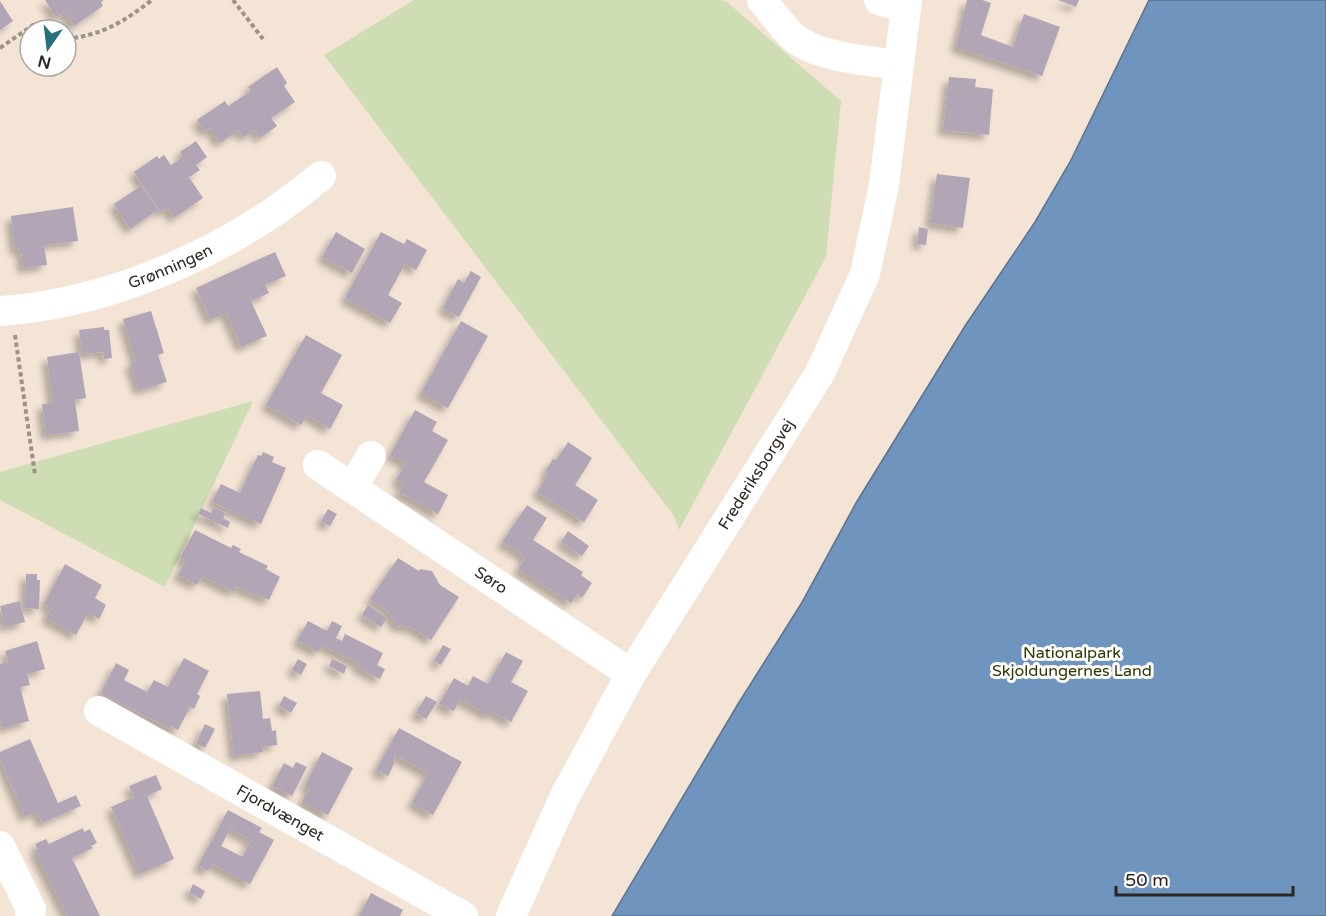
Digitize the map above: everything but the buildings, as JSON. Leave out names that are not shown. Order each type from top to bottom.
[{"type":"street","points":[[762,0],[793,37],[815,49],[899,65]]},
{"type":"street","name":"Frederiksborgvej","points":[[511,916],[565,796],[631,674],[820,373],[865,274],[884,185],[899,65],[897,3]]},
{"type":"street","name":"Grønningen","points":[[6,310],[79,298],[160,272],[207,251],[267,217],[321,176]]},
{"type":"street","points":[[352,488],[371,456]]},
{"type":"street","name":"Søro","points":[[318,465],[631,674]]},
{"type":"street","name":"Fjordvænget","points":[[99,711],[463,916]]},
{"type":"street","points":[[0,846],[31,909],[30,916]]},
{"type":"path","points":[[78,38],[87,37],[125,21],[152,0]]},
{"type":"path","points":[[233,0],[263,39]]},
{"type":"path","points":[[0,48],[18,35]]},
{"type":"path","points":[[6,310],[35,475]]},
{"type":"green space","points":[[414,0],[720,0],[727,2],[841,101],[826,257],[679,530],[674,516],[324,55]]},
{"type":"green space","points":[[253,401],[165,587],[0,500],[0,472]]},
{"type":"water","name":"Nationalpark Skjoldungernes Land","points":[[1149,0],[1326,0],[1326,916],[612,916],[738,704],[801,604],[856,503],[965,326],[1035,222],[1070,162]]}]
